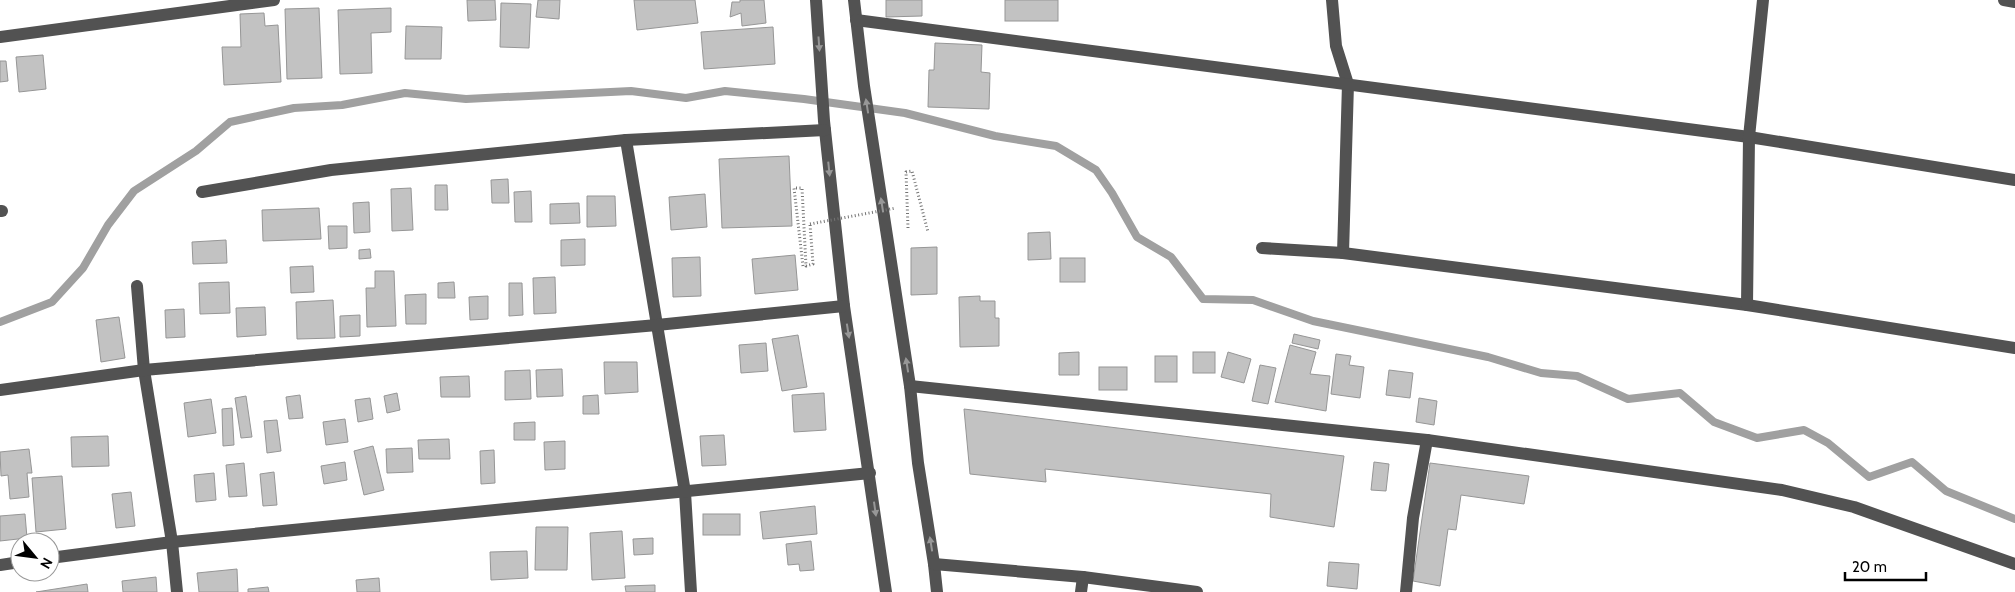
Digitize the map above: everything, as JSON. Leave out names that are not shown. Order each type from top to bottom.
[{"type":"street","points":[[0,37],[274,0]]},
{"type":"street","points":[[816,0],[824,126],[844,306],[886,592]]},
{"type":"street","points":[[854,0],[864,86],[910,386],[918,463],[937,592]]},
{"type":"street","points":[[1332,0],[1336,46],[1348,84],[1343,253]]},
{"type":"street","points":[[1747,305],[1749,137],[1763,0]]},
{"type":"street","points":[[2004,0],[2015,2]]},
{"type":"street","points":[[856,20],[1749,137],[2015,180]]},
{"type":"street","points":[[202,192],[330,170],[626,140],[824,126]]},
{"type":"street","points":[[626,140],[685,492],[691,592]]},
{"type":"street","points":[[1262,248],[1343,253],[1747,305],[2015,348]]},
{"type":"street","points":[[137,286],[144,370],[172,542],[178,592]]},
{"type":"street","points":[[0,390],[144,370],[657,325],[844,306]]},
{"type":"street","points":[[910,386],[1427,440],[1782,490],[1854,507],[2015,564]]},
{"type":"street","points":[[1406,592],[1413,518],[1427,440]]},
{"type":"street","points":[[60,557],[172,542],[870,473]]},
{"type":"street","points":[[934,564],[1083,577],[1197,592]]},
{"type":"street","points":[[1081,592],[1083,577]]},
{"type":"path","points":[[908,230],[906,172],[912,171],[928,232]]},
{"type":"path","points":[[803,266],[794,188],[802,188],[806,266],[812,264],[810,224],[896,208],[898,217]]},
{"type":"building","points":[[467,0],[495,0],[496,20],[468,21]]},
{"type":"building","points":[[538,0],[560,0],[559,19],[536,17]]},
{"type":"building","points":[[634,0],[695,0],[698,23],[637,30]]},
{"type":"building","points":[[740,0],[764,0],[766,23],[742,26],[741,13],[730,17],[732,2],[740,2]]},
{"type":"building","points":[[886,0],[922,0],[922,16],[886,17]]},
{"type":"building","points":[[1005,0],[1058,0],[1058,21],[1005,21]]},
{"type":"building","points":[[501,3],[531,4],[529,48],[500,47]]},
{"type":"building","points":[[319,8],[322,78],[287,79],[285,9]]},
{"type":"building","points":[[391,8],[391,32],[371,33],[372,73],[340,74],[338,10]]},
{"type":"building","points":[[264,13],[265,26],[278,25],[281,82],[224,85],[222,47],[241,47],[240,14]]},
{"type":"building","points":[[406,26],[442,27],[441,59],[405,59]]},
{"type":"building","points":[[773,27],[775,64],[704,69],[701,32]]},
{"type":"building","points":[[935,43],[982,45],[981,72],[990,73],[989,109],[928,107],[929,70],[934,70]]},
{"type":"building","points":[[43,55],[46,89],[19,92],[16,57]]},
{"type":"building","points":[[0,61],[6,61],[8,81],[0,82]]},
{"type":"building","points":[[789,156],[792,226],[722,228],[719,159]]},
{"type":"building","points":[[508,179],[509,203],[492,203],[491,180]]},
{"type":"building","points":[[435,185],[447,185],[448,210],[435,210]]},
{"type":"building","points":[[411,188],[413,230],[392,231],[391,189]]},
{"type":"building","points":[[531,191],[532,222],[515,222],[514,192]]},
{"type":"building","points":[[705,194],[707,227],[671,230],[669,197]]},
{"type":"building","points":[[587,196],[615,196],[616,226],[587,227]]},
{"type":"building","points":[[369,202],[370,232],[354,233],[353,203]]},
{"type":"building","points":[[579,203],[580,223],[550,224],[550,204]]},
{"type":"building","points":[[319,208],[321,239],[263,241],[262,210]]},
{"type":"building","points":[[328,226],[347,226],[347,248],[329,249]]},
{"type":"building","points":[[1050,232],[1051,259],[1028,260],[1028,233]]},
{"type":"building","points":[[585,239],[585,265],[561,266],[561,240]]},
{"type":"building","points":[[226,240],[227,263],[193,264],[192,242]]},
{"type":"building","points":[[937,247],[937,294],[911,295],[911,248]]},
{"type":"building","points":[[370,249],[371,258],[359,259],[359,250]]},
{"type":"building","points":[[795,255],[798,290],[755,294],[752,259]]},
{"type":"building","points":[[700,257],[701,296],[673,297],[672,258]]},
{"type":"building","points":[[1060,258],[1085,258],[1085,282],[1060,282]]},
{"type":"building","points":[[313,266],[314,292],[291,293],[290,267]]},
{"type":"building","points":[[375,271],[394,271],[396,326],[367,327],[366,288],[375,288]]},
{"type":"building","points":[[555,277],[556,313],[534,314],[533,278]]},
{"type":"building","points":[[229,282],[230,313],[200,314],[199,283]]},
{"type":"building","points":[[454,282],[455,298],[438,298],[438,283]]},
{"type":"building","points":[[509,283],[522,283],[523,315],[509,316]]},
{"type":"building","points":[[426,294],[426,324],[406,324],[405,295]]},
{"type":"building","points":[[488,296],[488,319],[470,320],[469,297]]},
{"type":"building","points":[[980,296],[980,301],[995,301],[995,318],[999,318],[999,346],[960,347],[959,297]]},
{"type":"building","points":[[333,300],[335,338],[297,339],[296,302]]},
{"type":"building","points":[[265,307],[266,335],[237,337],[236,308]]},
{"type":"building","points":[[184,309],[185,337],[166,338],[165,310]]},
{"type":"building","points":[[360,315],[360,336],[340,337],[340,316]]},
{"type":"building","points":[[119,317],[125,358],[101,362],[96,320]]},
{"type":"building","points":[[1294,334],[1320,340],[1318,349],[1292,343]]},
{"type":"building","points":[[798,335],[807,387],[782,391],[772,339]]},
{"type":"building","points":[[766,343],[768,371],[741,373],[739,345]]},
{"type":"building","points":[[1290,345],[1316,352],[1310,374],[1330,376],[1326,411],[1275,402]]},
{"type":"building","points":[[1079,352],[1079,375],[1059,375],[1059,353]]},
{"type":"building","points":[[1193,352],[1215,352],[1215,373],[1193,373]]},
{"type":"building","points":[[1228,352],[1251,359],[1244,383],[1221,377]]},
{"type":"building","points":[[1336,354],[1351,356],[1349,365],[1364,367],[1360,398],[1331,394]]},
{"type":"building","points":[[1155,356],[1177,356],[1177,382],[1155,382]]},
{"type":"building","points":[[604,362],[637,362],[638,392],[605,394]]},
{"type":"building","points":[[1260,365],[1276,368],[1268,404],[1252,401]]},
{"type":"building","points":[[1099,367],[1127,367],[1127,390],[1099,390]]},
{"type":"building","points":[[562,369],[563,396],[537,397],[536,370]]},
{"type":"building","points":[[530,370],[531,399],[505,400],[505,371]]},
{"type":"building","points":[[1389,370],[1413,373],[1410,398],[1386,395]]},
{"type":"building","points":[[469,376],[470,397],[441,397],[440,377]]},
{"type":"building","points":[[397,393],[400,410],[387,413],[384,396]]},
{"type":"building","points":[[824,393],[826,430],[794,432],[792,395]]},
{"type":"building","points":[[300,395],[303,418],[289,419],[286,397]]},
{"type":"building","points":[[598,395],[599,414],[583,414],[583,396]]},
{"type":"building","points":[[246,396],[252,437],[241,438],[235,398]]},
{"type":"building","points":[[370,398],[373,419],[358,422],[355,400]]},
{"type":"building","points":[[1419,398],[1437,401],[1434,425],[1416,422]]},
{"type":"building","points":[[211,399],[216,433],[188,437],[184,403]]},
{"type":"building","points":[[232,408],[234,445],[223,446],[222,409]]},
{"type":"building","points":[[964,409],[1344,456],[1334,527],[1270,517],[1271,494],[1045,469],[1046,482],[970,474]]},
{"type":"building","points":[[345,419],[348,442],[326,445],[323,422]]},
{"type":"building","points":[[277,420],[281,451],[267,453],[264,421]]},
{"type":"building","points":[[535,422],[535,440],[514,440],[514,423]]},
{"type":"building","points":[[724,435],[726,465],[702,466],[700,436]]},
{"type":"building","points":[[108,436],[109,466],[72,467],[71,437]]},
{"type":"building","points":[[449,439],[450,459],[419,459],[418,440]]},
{"type":"building","points":[[565,441],[565,469],[545,470],[544,442]]},
{"type":"building","points":[[373,446],[384,490],[364,495],[354,451]]},
{"type":"building","points":[[412,448],[413,472],[387,473],[386,449]]},
{"type":"building","points":[[29,449],[32,473],[27,473],[29,497],[10,499],[8,475],[1,476],[0,452]]},
{"type":"building","points":[[494,450],[495,483],[481,484],[480,451]]},
{"type":"building","points":[[345,462],[347,480],[324,484],[321,466]]},
{"type":"building","points":[[1374,462],[1389,464],[1386,491],[1371,490]]},
{"type":"building","points":[[244,463],[247,496],[229,497],[226,465]]},
{"type":"building","points":[[1430,463],[1529,476],[1524,504],[1461,495],[1456,530],[1448,529],[1440,586],[1413,581]]},
{"type":"building","points":[[274,472],[277,505],[263,506],[260,474]]},
{"type":"building","points":[[214,473],[216,500],[196,502],[194,475]]},
{"type":"building","points":[[62,476],[66,529],[36,532],[32,478]]},
{"type":"building","points":[[131,492],[135,526],[116,528],[112,494]]},
{"type":"building","points":[[815,506],[817,534],[763,539],[760,512]]},
{"type":"building","points":[[25,514],[26,532],[10,532],[10,540],[0,541],[0,516]]},
{"type":"building","points":[[703,514],[740,514],[740,535],[703,535]]},
{"type":"building","points":[[536,527],[568,527],[567,570],[535,570]]},
{"type":"building","points":[[622,531],[625,578],[592,580],[590,533]]},
{"type":"building","points":[[653,538],[653,554],[634,555],[633,539]]},
{"type":"building","points":[[811,541],[814,570],[800,571],[799,564],[788,565],[786,544]]},
{"type":"building","points":[[527,551],[528,578],[491,580],[490,552]]},
{"type":"building","points":[[1329,562],[1359,564],[1357,589],[1327,586]]},
{"type":"building","points":[[237,569],[238,592],[199,592],[197,573]]},
{"type":"building","points":[[156,577],[157,592],[123,592],[122,581]]},
{"type":"building","points":[[379,578],[380,592],[357,592],[356,580]]},
{"type":"building","points":[[87,584],[88,592],[36,592]]},
{"type":"building","points":[[655,585],[655,592],[626,592],[625,586]]},
{"type":"building","points":[[268,587],[269,592],[248,592],[248,589]]},
{"type":"waterway","points":[[0,322],[52,302],[83,268],[108,225],[134,191],[196,151],[230,122],[294,108],[342,105],[405,93],[466,99],[631,91],[686,98],[725,91],[804,99],[905,113],[995,136],[1056,146],[1096,170],[1112,193],[1137,237],[1171,257],[1203,299],[1253,300],[1313,321],[1488,357],[1541,373],[1577,376],[1628,399],[1680,393],[1714,422],[1757,438],[1804,430],[1828,443],[1869,477],[1912,462],[1946,491],[2015,519]]}]
